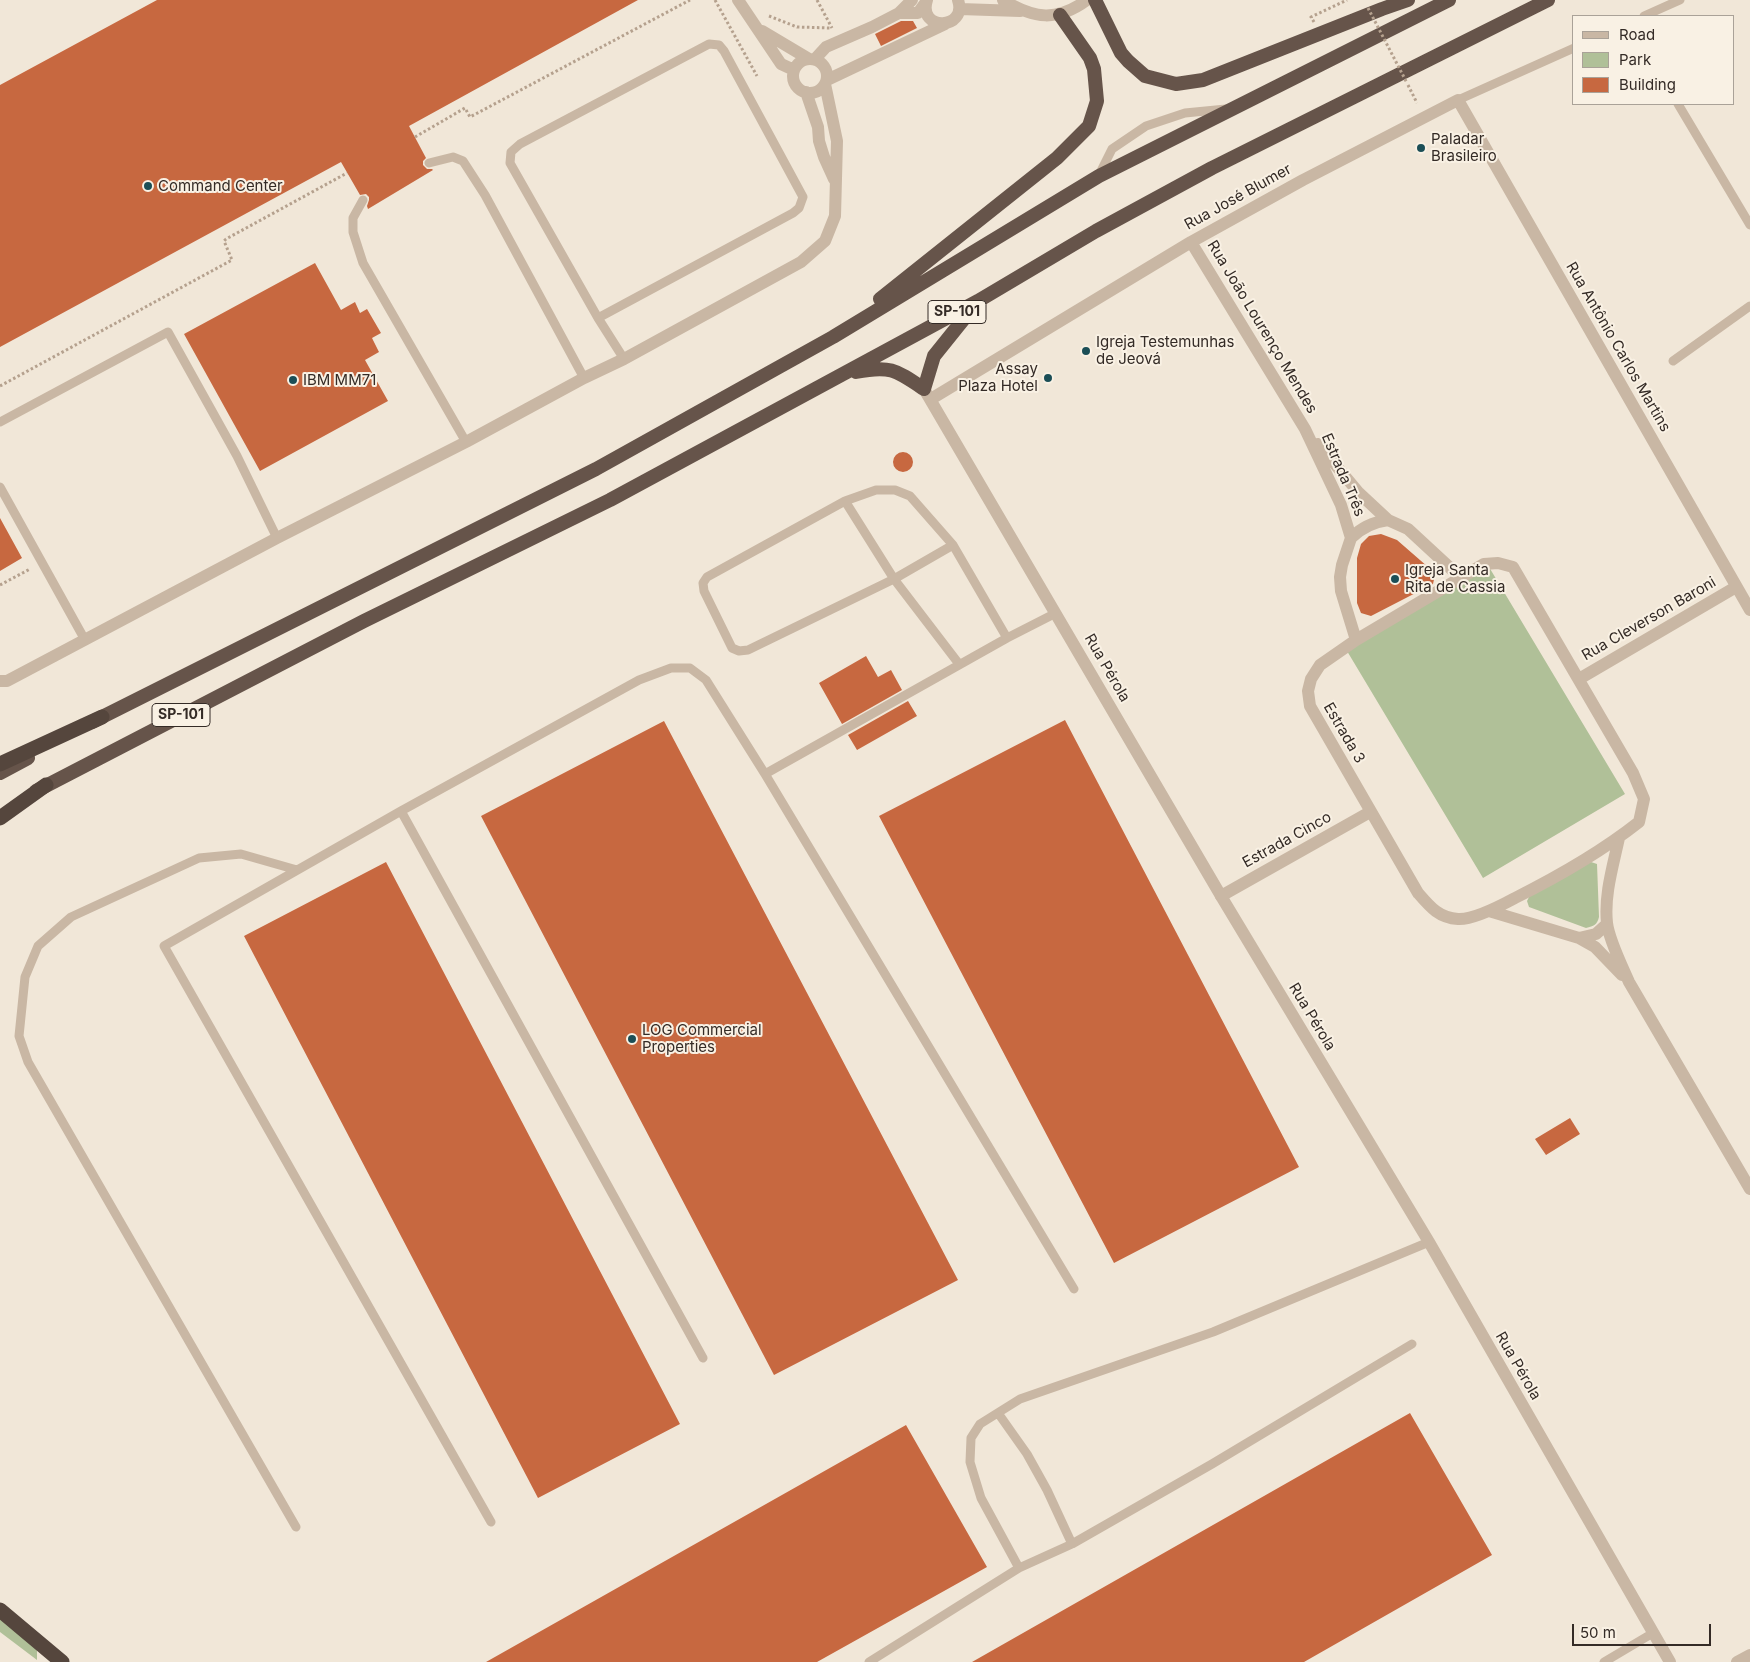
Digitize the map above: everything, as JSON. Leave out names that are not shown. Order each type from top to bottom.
[{"type":"highway","points":[[1095,0],[1128,61],[1146,76],[1176,84],[1203,80],[1408,0]]},
{"type":"highway","name":"SP-101","points":[[0,773],[102,717],[596,469],[833,336],[1099,176],[1448,0]]},
{"type":"highway","name":"SP-101","points":[[0,811],[46,785],[364,621],[610,500],[978,301],[1096,231],[1212,168],[1548,0]]},
{"type":"highway","points":[[833,336],[1057,158],[1090,126],[1097,101],[1094,69],[1090,58],[1060,15]]},
{"type":"highway","points":[[829,382],[855,373],[874,369],[890,369],[903,374],[928,394],[934,356],[978,301]]},
{"type":"highway","points":[[0,764],[102,717]]},
{"type":"highway","points":[[0,818],[46,785]]},
{"type":"highway","points":[[0,1610],[62,1662]]},
{"type":"street","points":[[738,0],[781,64],[794,70]]},
{"type":"street","points":[[912,0],[899,13],[872,28],[826,46],[812,59],[800,62],[793,75],[796,86],[806,92],[816,91],[826,82],[955,19],[959,4],[1025,11]]},
{"type":"street","points":[[1003,0],[1018,10],[1037,15],[1060,15],[1076,8],[1087,0]]},
{"type":"street","points":[[899,13],[918,13],[927,1]]},
{"type":"street","points":[[927,1],[925,7],[929,18],[934,22],[945,24]]},
{"type":"street","points":[[2,682],[277,538],[466,442],[584,378],[624,359],[800,262],[824,241],[835,216],[837,141],[826,82],[827,75],[823,65],[759,30]]},
{"type":"street","points":[[806,92],[818,127],[824,157],[836,184]]},
{"type":"street","name":"Rua José Blumer","points":[[928,394],[1191,242],[1303,180],[1458,100]]},
{"type":"street","name":"Rua Antônio Carlos Martins","points":[[1458,100],[1750,610]]},
{"type":"street","name":"Rua João Lourenço Mendes","points":[[1191,242],[1305,429]]},
{"type":"street","name":"Rua Pérola","points":[[928,394],[1221,896],[1429,1242],[1670,1662]]},
{"type":"street","name":"Estrada Três","points":[[1305,429],[1359,493],[1388,520],[1408,529],[1461,578]]},
{"type":"street","name":"Estrada Três","points":[[1305,429],[1331,481],[1351,538]]},
{"type":"street","name":"Estrada Três","points":[[1356,640],[1341,591],[1340,577],[1342,565],[1351,538],[1360,529],[1376,522],[1388,520]]},
{"type":"street","name":"Estrada 3","points":[[1498,563],[1513,567],[1633,773],[1644,798],[1639,822],[1619,838],[1558,876],[1489,911],[1459,919],[1436,913],[1418,894],[1310,706],[1308,691],[1311,679],[1320,665],[1356,640],[1461,578],[1484,564],[1498,563]]},
{"type":"street","name":"Rua Cleverson Baroni","points":[[1579,679],[1736,587]]},
{"type":"street","name":"Estrada Cinco","points":[[1221,896],[1370,812]]},
{"type":"street","points":[[1619,838],[1607,892],[1607,924],[1629,982],[1750,1189]]},
{"type":"street","points":[[1489,911],[1579,938],[1595,947],[1629,982]]},
{"type":"street","points":[[1579,938],[1596,934],[1607,924]]},
{"type":"street","points":[[1737,1662],[1750,1655]]},
{"type":"lane","points":[[1646,15],[1680,0]]},
{"type":"lane","points":[[598,318],[793,213],[799,208],[803,197],[719,45],[709,44],[520,144],[511,152],[510,163],[598,318],[624,359]]},
{"type":"lane","name":"Rua José Blumer","points":[[1458,100],[1572,49]]},
{"type":"lane","points":[[1679,105],[1750,226]]},
{"type":"lane","points":[[1099,176],[1112,148],[1146,126],[1185,113],[1231,108]]},
{"type":"lane","points":[[429,163],[453,157],[463,161],[485,195],[584,378]]},
{"type":"lane","points":[[363,200],[352,218],[353,232],[363,263],[466,442]]},
{"type":"lane","points":[[1673,361],[1750,306]]},
{"type":"lane","points":[[0,422],[168,332],[237,456],[277,538]]},
{"type":"lane","points":[[0,487],[85,640]]},
{"type":"lane","points":[[953,545],[894,579],[748,650],[739,651],[732,648],[704,591],[703,583],[708,577],[844,502],[876,490],[895,490],[910,496],[953,545],[1007,638]]},
{"type":"lane","points":[[844,502],[894,579],[959,664]]},
{"type":"lane","points":[[765,774],[959,664],[1056,613]]},
{"type":"lane","points":[[491,1522],[164,946],[400,811],[639,680],[671,668],[690,668],[706,680],[765,774],[1074,1289]]},
{"type":"lane","points":[[400,811],[703,1358]]},
{"type":"lane","points":[[296,1527],[28,1062],[19,1036],[25,977],[38,946],[71,917],[199,858],[241,854],[298,870]]},
{"type":"lane","points":[[1019,1568],[981,1498],[970,1462],[971,1438],[980,1424],[1020,1399],[1213,1332],[1429,1242]]},
{"type":"lane","points":[[869,1662],[1019,1568],[1072,1544],[1212,1464],[1412,1344]]},
{"type":"lane","points":[[998,1413],[1027,1454],[1047,1490],[1072,1544]]},
{"type":"lane","points":[[1604,1662],[1653,1634]]},
{"type":"path","points":[[415,136],[465,108],[470,116],[690,0]]},
{"type":"path","points":[[715,0],[757,76]]},
{"type":"path","points":[[817,0],[831,28]]},
{"type":"path","points":[[1314,22],[1311,17],[1347,0]]},
{"type":"path","points":[[1368,8],[1417,103]]},
{"type":"path","points":[[767,15],[797,27],[831,28],[840,24]]},
{"type":"path","points":[[0,386],[232,260],[224,241],[226,238],[347,173]]},
{"type":"path","points":[[0,585],[42,563]]},
{"type":"green space","points":[[1489,567],[1625,794],[1483,878],[1347,651]]},
{"type":"green space","points":[[1591,862],[1597,864],[1599,917],[1595,925],[1586,928],[1529,907],[1527,901],[1530,895]]},
{"type":"green space","points":[[0,1618],[37,1650],[37,1660],[0,1632]]},
{"type":"building","name":"Command Center","points":[[157,0],[638,0],[409,126],[426,158],[423,161],[423,165],[427,169],[433,170],[368,209],[369,197],[366,194],[360,195],[341,162],[0,347],[0,85]]},
{"type":"building","points":[[901,21],[913,21],[917,28],[881,46],[875,34]]},
{"type":"building","name":"IBM MM71","points":[[315,263],[341,310],[355,302],[360,313],[367,309],[381,333],[372,338],[379,352],[365,360],[388,401],[260,471],[184,334]]},
{"type":"building","points":[[903,452],[910,455],[913,462],[910,469],[903,472],[896,469],[893,462],[896,455]]},
{"type":"building","points":[[0,518],[22,558],[0,571]]},
{"type":"building","name":"Igreja Santa Rita de Cassia","points":[[1381,534],[1397,540],[1435,575],[1433,584],[1371,616],[1361,613],[1357,603],[1357,558],[1361,544],[1369,536]]},
{"type":"building","points":[[866,656],[878,677],[891,670],[902,690],[842,724],[819,683]]},
{"type":"building","points":[[908,701],[917,716],[857,750],[848,735]]},
{"type":"building","points":[[1065,720],[1299,1167],[1114,1263],[879,816]]},
{"type":"building","points":[[664,721],[958,1280],[774,1375],[481,816]]},
{"type":"building","points":[[386,862],[680,1424],[538,1498],[244,936]]},
{"type":"building","points":[[1570,1118],[1580,1134],[1546,1155],[1535,1139]]},
{"type":"building","points":[[1410,1413],[1492,1555],[1304,1662],[972,1662]]},
{"type":"building","points":[[906,1425],[987,1567],[817,1662],[486,1662]]},
{"type":"place","name":"Paladar Brasileiro","points":[[1421,148]]},
{"type":"place","name":"Command Center","points":[[148,186]]},
{"type":"place","name":"Igreja Testemunhas de Jeová","points":[[1086,351]]},
{"type":"place","name":"Assay Plaza Hotel","points":[[1048,378]]},
{"type":"place","name":"IBM MM71","points":[[293,380]]},
{"type":"place","name":"Igreja Santa Rita de Cassia","points":[[1395,579]]},
{"type":"place","name":"LOG Commercial Properties","points":[[632,1039]]}]
